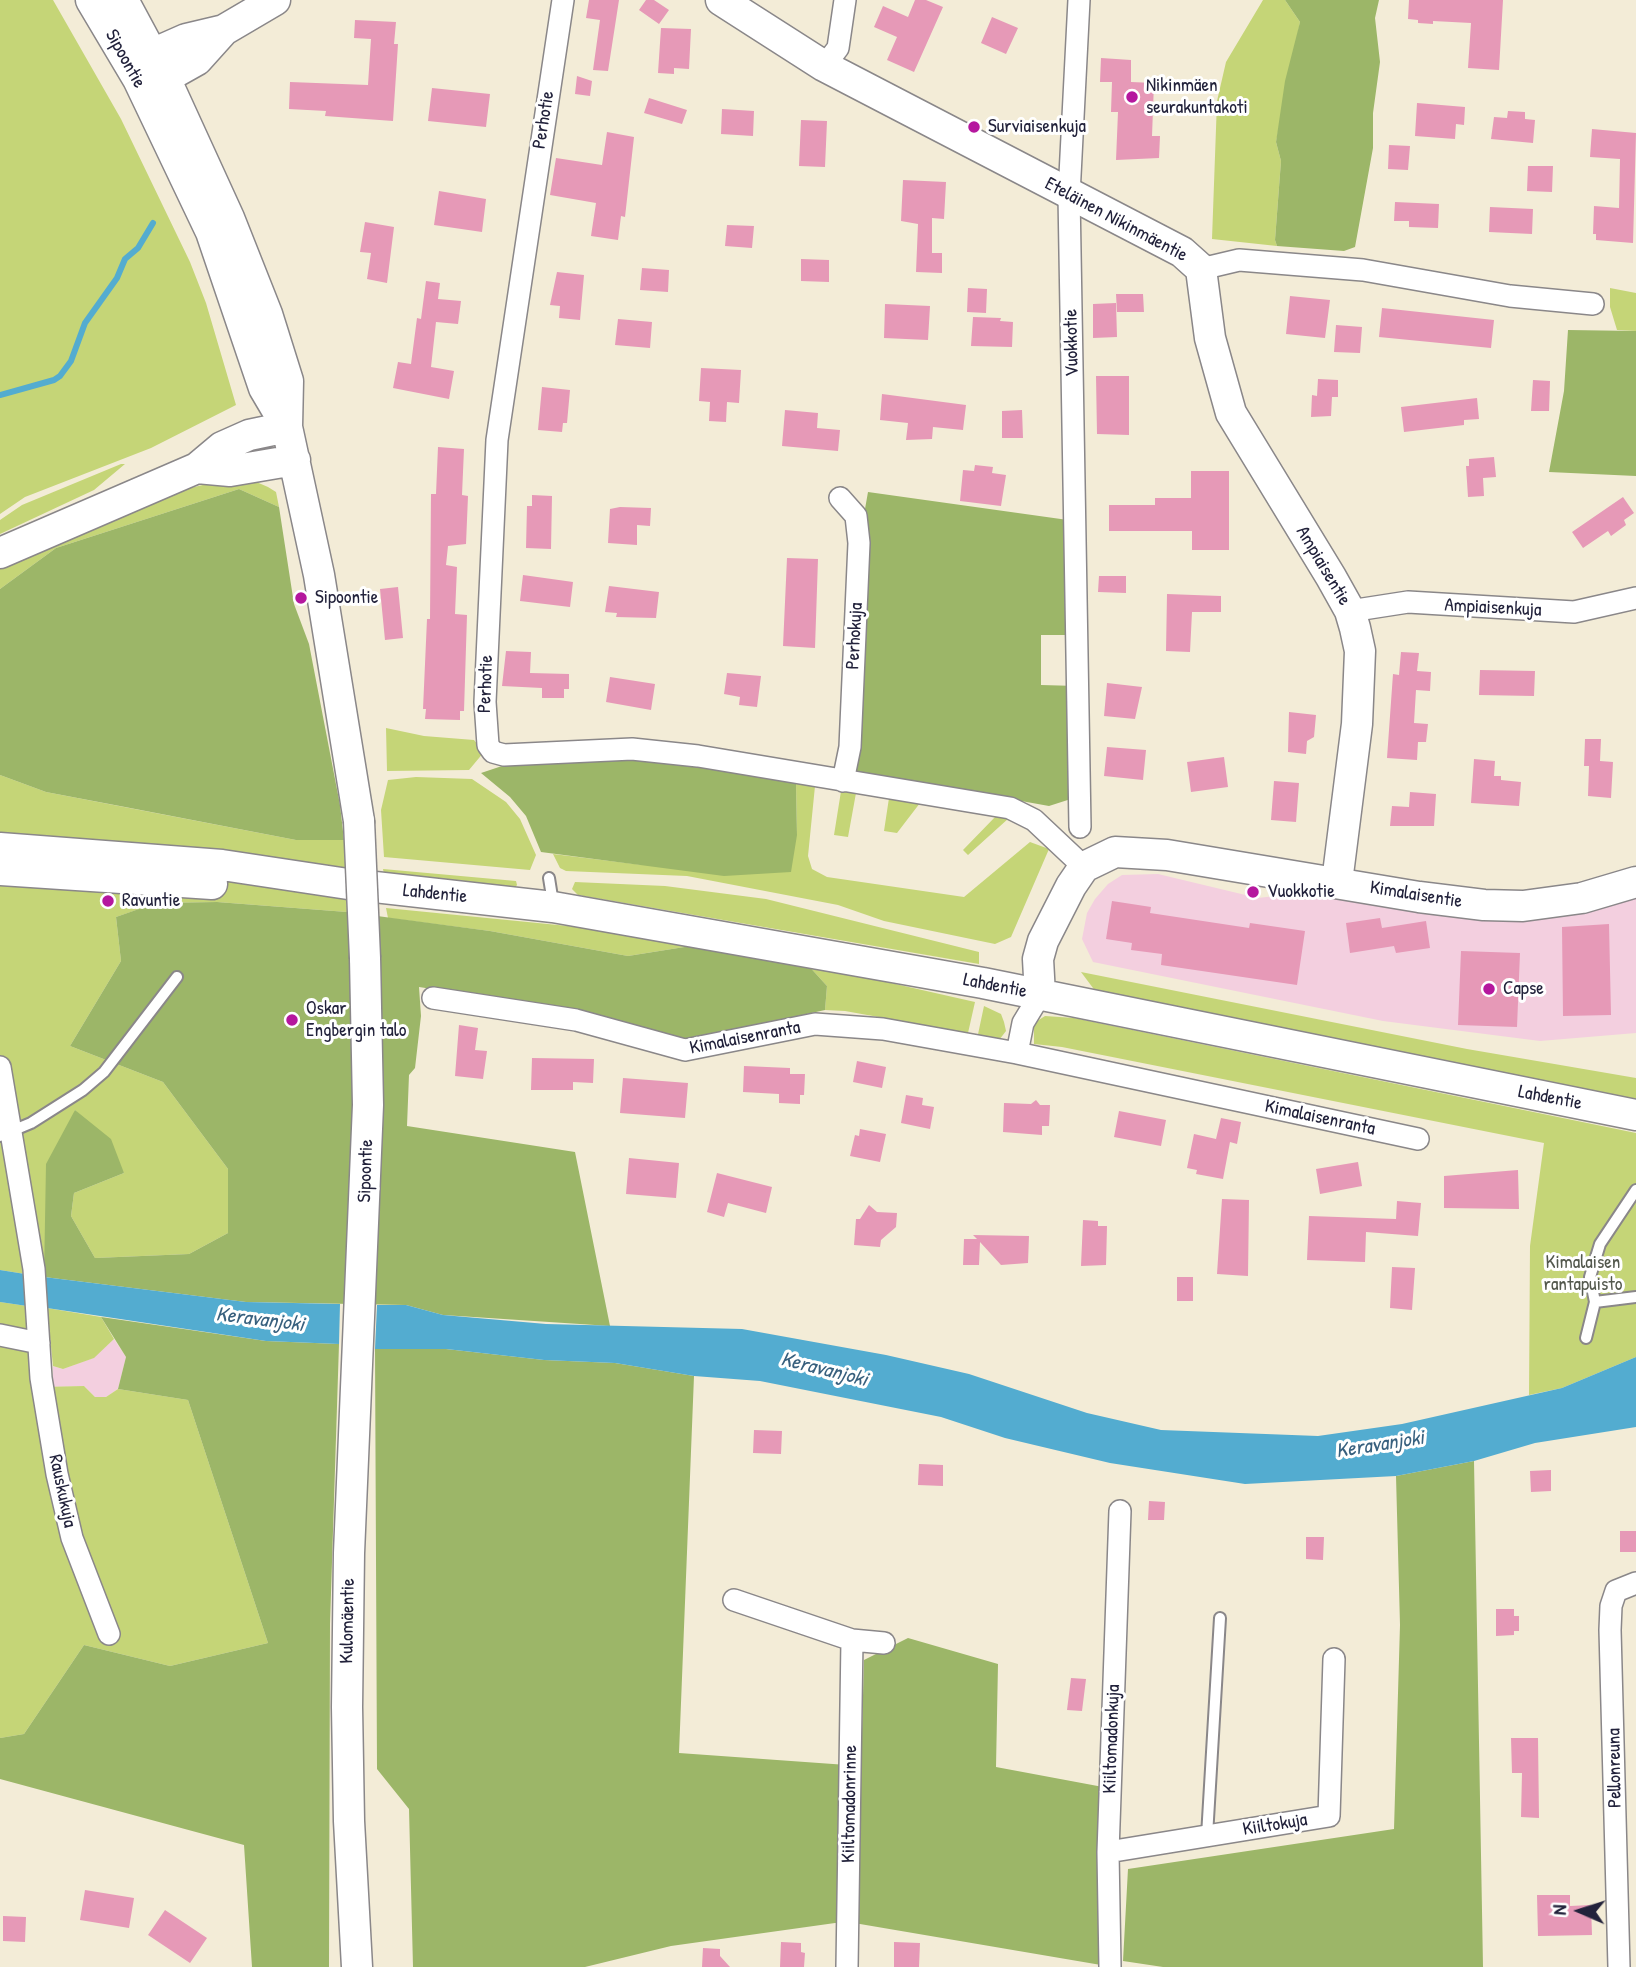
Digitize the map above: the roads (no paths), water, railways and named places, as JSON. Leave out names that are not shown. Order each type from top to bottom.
[{"type":"main road","name":"Sipoontie","points":[[91,0],[152,70]]},
{"type":"main road","name":"Sipoontie","points":[[122,0],[152,70],[264,388],[287,427],[358,778],[368,1105],[362,1291]]},
{"type":"main road","points":[[152,70],[186,39],[224,30],[275,0]]},
{"type":"main road","name":"Eteläinen Nikinmäentie","points":[[721,0],[824,66],[1182,252],[1201,269]]},
{"type":"main road","name":"Ampiaisentie","points":[[1201,269],[1210,338],[1231,412],[1350,611],[1360,651],[1357,724],[1337,882]]},
{"type":"main road","points":[[0,553],[197,468],[222,447],[240,439],[287,427]]},
{"type":"main road","points":[[197,468],[230,471],[295,460]]},
{"type":"main road","name":"Lahdentie","points":[[0,848],[222,865],[348,884]]},
{"type":"main road","name":"Kimalaisentie","points":[[1084,867],[1115,852],[1138,851],[1419,897],[1523,906],[1582,898],[1636,882]]},
{"type":"main road","points":[[1040,995],[1038,959],[1043,941],[1084,867]]},
{"type":"main road","name":"Lahdentie","points":[[0,870],[238,886],[348,884],[551,893],[1636,1115]]},
{"type":"main road","name":"Kulomäentie","points":[[359,1962],[349,1821],[349,1553],[362,1291]]},
{"type":"street","name":"Perhotie","points":[[563,0],[497,440],[485,690],[485,730],[488,745],[493,752],[504,755],[632,749],[698,755],[1010,808],[1034,820],[1084,867]]},
{"type":"street","points":[[824,66],[838,48],[845,0]]},
{"type":"street","points":[[1069,195],[1079,0]]},
{"type":"street","name":"Vuokkotie","points":[[1069,195],[1080,827]]},
{"type":"street","name":"Eteläinen Nikinmäentie","points":[[1201,269],[1239,260],[1363,270],[1520,298],[1592,304]]},
{"type":"street","name":"Perhokuja","points":[[840,498],[856,516],[859,543],[850,747],[843,781]]},
{"type":"street","name":"Ampiaisenkuja","points":[[1350,611],[1408,602],[1574,612],[1636,598]]},
{"type":"street","points":[[1017,1053],[1023,1023],[1040,995]]},
{"type":"street","name":"Kimalaisenranta","points":[[433,998],[576,1020],[685,1050],[815,1024],[883,1029],[1017,1053],[1418,1139]]},
{"type":"street","points":[[0,1068],[6,1134],[34,1269],[39,1343],[0,1335]]},
{"type":"street","name":"Rauskukuja","points":[[39,1343],[44,1400],[69,1525],[109,1634]]},
{"type":"street","name":"Kiiltomadonkuja","points":[[1110,1967],[1108,1852],[1120,1511]]},
{"type":"street","name":"Pellonreuna","points":[[1619,1967],[1611,1606],[1616,1591],[1636,1583]]},
{"type":"street","points":[[734,1600],[852,1640],[884,1643]]},
{"type":"street","name":"Kiiltomadonrinne","points":[[847,1967],[852,1640]]},
{"type":"street","name":"Kiiltokuja","points":[[1108,1852],[1329,1816],[1334,1659]]},
{"type":"lane","points":[[6,1134],[83,1090],[103,1072],[177,977]]},
{"type":"lane","points":[[1586,1338],[1594,1302],[1590,1277],[1600,1244],[1636,1190]]},
{"type":"lane","points":[[1594,1302],[1636,1297]]},
{"type":"lane","points":[[1207,1836],[1220,1618]]},
{"type":"water","points":[[0,1270],[25,1274],[27,1306],[0,1302]]},
{"type":"water","name":"Keravanjoki","points":[[44,1277],[246,1302],[340,1304],[339,1344],[266,1341],[47,1308]]},
{"type":"water","name":"Keravanjoki","points":[[377,1305],[406,1305],[443,1315],[546,1324],[742,1329],[886,1355],[969,1374],[1087,1413],[1161,1430],[1318,1436],[1402,1424],[1562,1388],[1636,1357],[1636,1427],[1535,1443],[1474,1461],[1396,1476],[1245,1484],[1110,1463],[1005,1438],[941,1417],[760,1381],[694,1376],[615,1363],[544,1360],[446,1349],[375,1349]]},
{"type":"waterway","points":[[0,395],[60,376],[71,361],[85,323],[117,278],[125,259],[138,248],[153,223]]},
{"type":"place","name":"Nikinmäen seurakuntakoti","points":[[1132,97]]},
{"type":"place","name":"Surviaisenkuja","points":[[974,127]]},
{"type":"place","name":"Sipoontie","points":[[301,598]]},
{"type":"place","name":"Vuokkotie","points":[[1253,892]]},
{"type":"place","name":"Ravuntie","points":[[108,901]]},
{"type":"place","name":"Capse","points":[[1489,989]]},
{"type":"place","name":"Oskar Engbergin talo","points":[[292,1020]]},
{"type":"park label","name":"Kimalaisen rantapuisto","points":[[1583,1274]]}]
